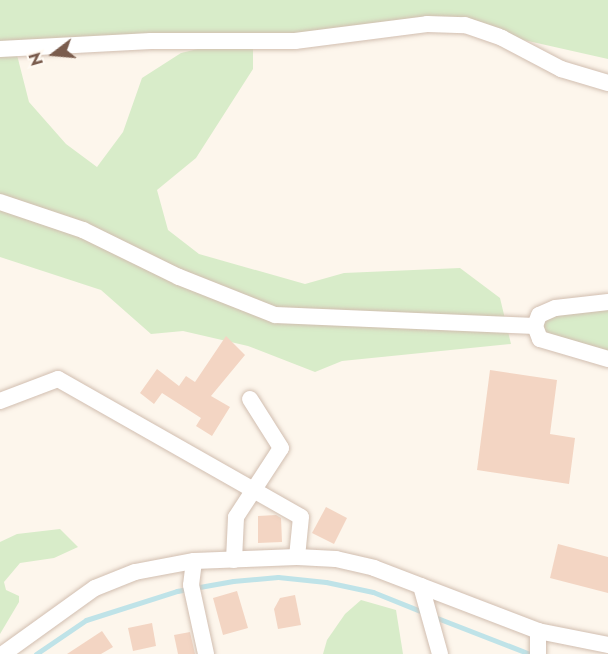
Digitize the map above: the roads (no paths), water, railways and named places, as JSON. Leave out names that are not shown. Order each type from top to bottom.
[{"type":"street","points":[[0,49],[86,43],[295,41],[427,24],[465,25],[502,38],[561,69],[608,83]]},
{"type":"street","points":[[0,202],[83,230],[179,277],[275,315],[535,326]]},
{"type":"street","points":[[608,302],[555,308],[539,315],[535,326],[540,339],[608,358]]},
{"type":"street","points":[[0,400],[58,379],[301,517],[297,556]]},
{"type":"street","points":[[234,560],[236,517],[281,448],[250,399]]},
{"type":"street","points":[[3,654],[95,588],[135,572],[194,561],[297,556],[336,559],[421,586],[538,631],[608,645]]},
{"type":"street","points":[[194,561],[191,585],[206,654]]},
{"type":"street","points":[[421,586],[440,654]]},
{"type":"street","points":[[538,631],[538,654]]},
{"type":"waterway","points":[[36,654],[86,620],[177,591],[233,581],[278,577],[326,582],[373,592],[423,612]]},
{"type":"waterway","points":[[432,616],[530,654]]}]
